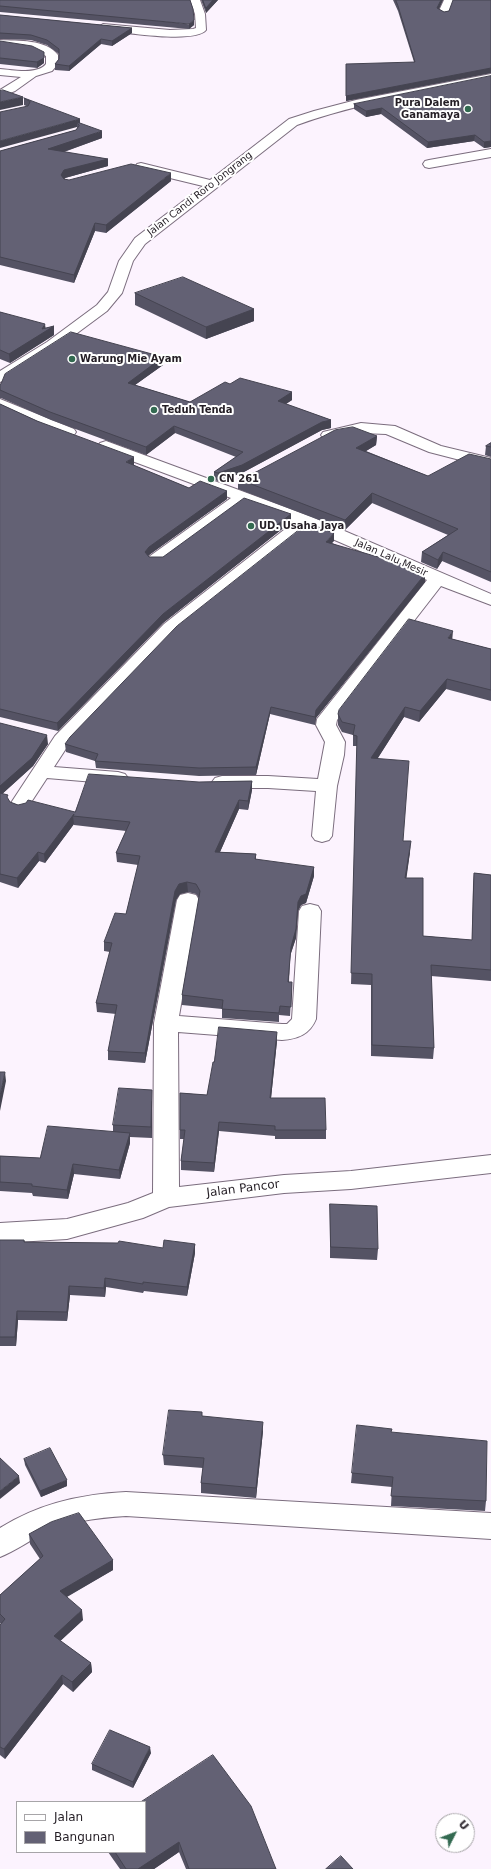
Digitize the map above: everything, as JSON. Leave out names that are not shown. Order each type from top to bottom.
[{"type":"street","points":[[93,26],[164,33],[195,33],[201,30],[200,14],[195,0]]},
{"type":"street","points":[[443,13],[449,0]]},
{"type":"street","points":[[0,43],[40,48],[52,55],[48,69],[32,74],[11,89],[0,94]]},
{"type":"street","points":[[0,72],[32,74]]},
{"type":"street","name":"Jalan Candi Roro Jongrang","points":[[0,377],[52,345],[102,308],[115,293],[126,261],[140,241],[293,122],[318,113],[356,103],[491,77]]},
{"type":"street","points":[[429,164],[491,153]]},
{"type":"street","points":[[130,166],[213,185]]},
{"type":"street","name":"Jalan Lalu Mesir","points":[[0,404],[16,412],[306,521],[382,553],[437,579],[491,600]]},
{"type":"street","points":[[316,442],[329,434],[361,428],[389,429],[440,451],[491,463]]},
{"type":"street","points":[[220,488],[242,480]]},
{"type":"street","points":[[156,560],[243,497]]},
{"type":"street","points":[[19,806],[62,740],[181,619],[210,598],[239,573],[306,521]]},
{"type":"street","points":[[322,836],[327,786],[334,755],[335,742],[326,725],[328,716],[437,579]]},
{"type":"street","points":[[41,735],[62,740]]},
{"type":"street","points":[[41,772],[140,780]]},
{"type":"street","points":[[207,783],[268,782],[327,786]]},
{"type":"street","points":[[166,1198],[166,1023],[188,900]]},
{"type":"street","points":[[166,1023],[282,1032],[297,1029],[302,1025],[304,1019],[310,911]]},
{"type":"street","name":"Jalan Pancor","points":[[0,1233],[67,1229],[123,1215],[166,1198],[284,1184],[351,1180],[491,1164]]},
{"type":"street","points":[[0,1544],[22,1529],[46,1518],[72,1510],[98,1505],[134,1505],[491,1526]]},
{"type":"building","points":[[0,0],[190,0],[194,20],[189,24],[0,6]]},
{"type":"building","points":[[203,0],[213,0],[206,8]]},
{"type":"building","points":[[396,0],[441,0],[437,8],[444,12],[449,11],[453,0],[491,0],[491,68],[346,96],[346,64],[415,62]]},
{"type":"building","points":[[0,15],[132,28],[112,41],[101,39],[69,66],[55,64],[59,59],[59,49],[47,40],[31,35],[0,33]]},
{"type":"building","points":[[0,41],[32,46],[44,52],[44,58],[37,62],[0,58]]},
{"type":"building","points":[[491,76],[491,141],[484,142],[475,135],[428,142],[382,108],[366,111],[354,104]]},
{"type":"building","points":[[3,90],[23,97],[0,102],[0,91]]},
{"type":"building","points":[[24,98],[80,119],[0,141],[0,112],[28,106],[30,102]]},
{"type":"building","points":[[77,122],[102,131],[48,149],[108,159],[64,170],[61,175],[64,179],[69,180],[131,164],[171,173],[106,225],[95,223],[74,275],[0,257],[0,151],[76,130],[79,126]]},
{"type":"building","points":[[183,277],[254,309],[206,327],[135,293]]},
{"type":"building","points":[[0,312],[45,324],[42,329],[54,326],[9,354],[0,350]]},
{"type":"building","points":[[71,332],[163,357],[128,383],[190,402],[225,382],[230,384],[240,378],[292,392],[278,401],[331,420],[322,422],[242,465],[218,473],[214,472],[243,452],[174,426],[146,447],[50,412],[0,390],[0,384],[5,374]]},
{"type":"building","points":[[0,404],[37,421],[134,457],[126,462],[189,488],[200,481],[227,491],[149,547],[145,552],[149,557],[163,557],[244,498],[291,514],[163,614],[57,723],[0,709]]},
{"type":"building","points":[[353,427],[377,436],[356,448],[428,476],[469,454],[491,459],[491,572],[443,552],[438,560],[422,552],[458,529],[372,493],[345,520],[238,479],[256,472],[335,430]]},
{"type":"building","points":[[308,523],[334,533],[326,542],[406,565],[425,574],[316,710],[315,717],[271,707],[256,767],[199,768],[95,761],[98,754],[65,744],[177,626]]},
{"type":"building","points":[[409,619],[453,631],[448,638],[491,649],[491,690],[447,679],[420,711],[405,707],[371,758],[409,761],[403,841],[411,841],[405,878],[423,878],[423,936],[472,940],[474,873],[491,875],[491,970],[431,965],[434,1048],[372,1045],[372,974],[351,973],[357,736],[353,735],[355,725],[342,722],[338,714],[339,710]]},
{"type":"building","points":[[0,723],[47,735],[32,758],[0,786]]},
{"type":"building","points":[[89,774],[199,782],[252,781],[248,801],[239,800],[215,852],[256,854],[255,859],[314,867],[306,894],[301,896],[298,902],[296,929],[291,947],[288,982],[292,982],[291,1007],[280,1006],[279,1013],[222,1009],[223,1000],[182,995],[200,891],[196,884],[187,882],[179,884],[175,891],[145,1053],[108,1051],[117,1005],[96,1003],[112,943],[104,942],[115,913],[126,914],[140,856],[116,853],[130,822],[73,816],[74,814],[44,854],[38,852],[17,878],[0,874],[0,793],[8,795],[7,797],[10,802],[18,805],[26,803],[28,800],[75,812]]},
{"type":"building","points":[[219,1027],[277,1032],[270,1098],[325,1098],[326,1130],[275,1130],[275,1126],[219,1122],[214,1163],[181,1161],[185,1130],[180,1130],[180,1093],[207,1095]]},
{"type":"building","points":[[0,1072],[5,1072],[0,1096]]},
{"type":"building","points":[[119,1088],[152,1090],[151,1127],[113,1125]]},
{"type":"building","points":[[48,1126],[130,1133],[119,1170],[73,1164],[67,1190],[32,1186],[32,1184],[0,1182],[0,1156],[40,1158]]},
{"type":"building","points":[[330,1204],[377,1206],[378,1249],[331,1247]]},
{"type":"building","points":[[0,1240],[24,1240],[24,1242],[118,1243],[119,1241],[163,1248],[164,1240],[195,1244],[187,1287],[143,1282],[143,1284],[105,1278],[104,1288],[69,1286],[67,1312],[17,1311],[15,1337],[0,1337]]},
{"type":"building","points":[[169,1410],[202,1412],[202,1416],[263,1422],[256,1488],[201,1483],[204,1458],[163,1455]]},
{"type":"building","points":[[357,1425],[392,1429],[391,1432],[487,1441],[486,1501],[391,1496],[393,1477],[352,1473]]},
{"type":"building","points":[[50,1448],[67,1480],[40,1491],[24,1459]]},
{"type":"building","points":[[0,1458],[19,1476],[0,1491]]},
{"type":"building","points":[[79,1513],[113,1560],[60,1591],[82,1610],[54,1636],[91,1663],[72,1682],[62,1675],[4,1749],[0,1747],[0,1625],[5,1619],[0,1614],[0,1595],[43,1556],[29,1534],[51,1522]]},
{"type":"building","points":[[110,1730],[150,1747],[133,1782],[92,1764]]},
{"type":"building","points":[[213,1755],[251,1806],[276,1869],[189,1869],[179,1842],[138,1869],[126,1869],[116,1853],[146,1853],[146,1801],[143,1801]]},
{"type":"building","points":[[341,1856],[353,1869],[326,1869]]},
{"type":"place","name":"Pura Dalem Ganamaya","points":[[468,109]]},
{"type":"place","name":"Warung Mie Ayam","points":[[72,359]]},
{"type":"place","name":"Teduh Tenda","points":[[154,410]]},
{"type":"place","name":"CN 261","points":[[211,479]]},
{"type":"place","name":"UD. Usaha Jaya","points":[[251,526]]}]
